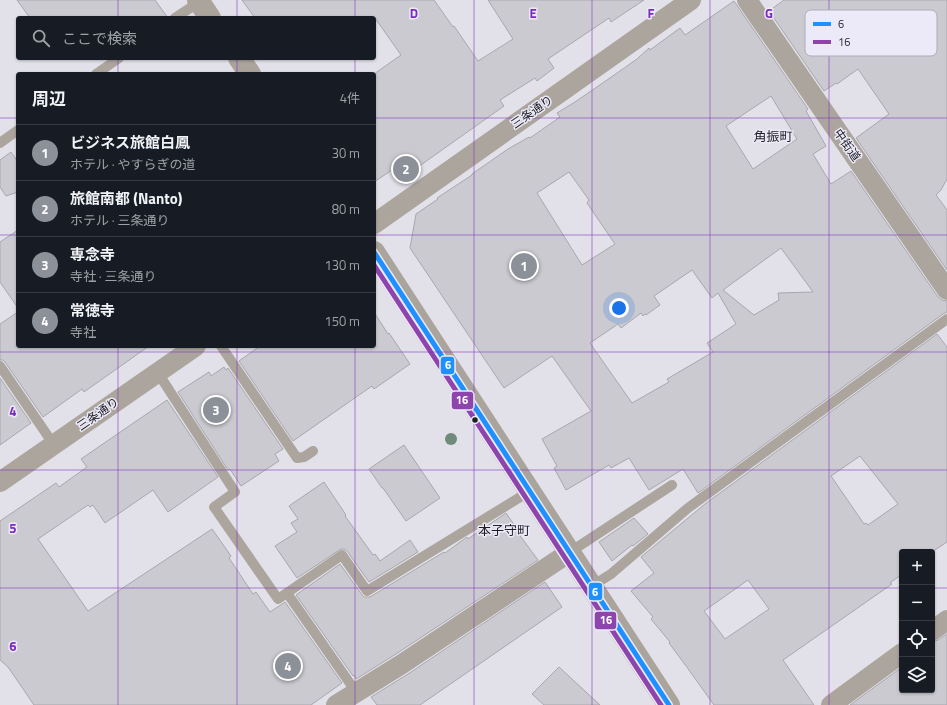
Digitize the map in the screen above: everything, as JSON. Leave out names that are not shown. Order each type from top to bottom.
[{"type":"street","name":"三条通り","points":[[376,223],[691,0]]},
{"type":"street","name":"中街道","points":[[747,0],[947,290]]},
{"type":"street","points":[[240,60],[248,72]]},
{"type":"street","points":[[376,255],[669,705]]},
{"type":"street","name":"三条通り","points":[[0,482],[193,348]]},
{"type":"street","points":[[336,705],[402,664],[570,552]]},
{"type":"street","points":[[935,629],[947,620]]},
{"type":"street","points":[[831,705],[899,655]]},
{"type":"lane","points":[[180,16],[202,7]]},
{"type":"lane","points":[[99,72],[116,60]]},
{"type":"lane","points":[[0,143],[16,131]]},
{"type":"lane","points":[[592,586],[611,574],[688,508],[947,319]]},
{"type":"lane","points":[[222,348],[297,458],[304,457],[313,450]]},
{"type":"lane","points":[[0,366],[54,444]]},
{"type":"lane","points":[[158,373],[236,492],[214,506],[278,599],[342,555],[366,591],[530,491]]},
{"type":"lane","points":[[570,552],[672,485]]},
{"type":"lane","points":[[288,593],[356,692]]},
{"type":"building","points":[[17,0],[155,0],[167,16],[29,16]]},
{"type":"building","points":[[242,0],[434,0],[478,61],[513,39],[488,0],[644,0],[611,22],[609,18],[548,59],[554,68],[537,81],[535,78],[500,100],[504,106],[402,178],[395,168],[376,181],[376,73],[401,55],[376,19],[376,16],[254,16]]},
{"type":"building","points":[[784,0],[947,0],[947,179],[941,190],[936,195],[947,210],[947,270],[856,138],[889,114],[858,69],[824,91],[769,11]]},
{"type":"building","points":[[734,1],[808,109],[806,111],[826,146],[813,154],[831,184],[851,171],[938,297],[947,301],[947,312],[698,493],[683,469],[649,490],[629,458],[611,468],[609,465],[566,490],[554,468],[557,466],[542,439],[591,411],[552,356],[504,388],[410,248],[416,214],[508,149],[529,137],[530,138],[560,117],[557,113],[637,59],[649,48],[650,50],[680,28],[685,35]],"holes":[[[771,96],[797,139],[753,169],[726,126]],[[569,172],[589,200],[587,203],[615,244],[582,265],[537,193]],[[781,248],[813,292],[778,293],[779,300],[754,315],[723,290]],[[692,270],[712,298],[718,293],[736,324],[707,343],[713,352],[667,379],[669,382],[632,403],[590,343],[618,324],[621,328],[641,313],[643,316],[645,314],[646,315],[660,305],[654,296]]]},
{"type":"building","points":[[11,152],[16,159],[16,193],[6,196],[0,187],[0,160]]},
{"type":"building","points":[[16,231],[16,305],[0,282],[0,242]]},
{"type":"building","points":[[16,313],[16,348],[146,348],[84,392],[82,389],[43,417],[5,362],[0,360],[0,324]]},
{"type":"building","points":[[376,315],[410,364],[374,389],[372,386],[293,441],[239,361],[257,348],[376,348]]},
{"type":"building","points":[[937,334],[947,347],[947,542],[935,550],[899,549],[899,576],[890,583],[892,584],[783,660],[814,705],[714,705],[669,643],[670,642],[651,619],[653,617],[631,591],[654,573],[641,557],[705,504]],"holes":[[[860,456],[898,504],[868,525],[866,523],[864,524],[831,476]],[[748,580],[769,609],[725,639],[704,611]]]},
{"type":"building","points":[[224,367],[226,370],[228,368],[283,449],[275,454],[279,461],[241,486],[230,469],[228,470],[178,392],[209,372],[211,376]]},
{"type":"building","points":[[0,378],[31,423],[0,445]]},
{"type":"building","points":[[167,400],[218,477],[168,512],[153,490],[105,523],[93,505],[90,507],[88,505],[38,539],[88,611],[212,529],[231,556],[229,558],[253,594],[256,592],[270,612],[285,602],[342,683],[311,705],[34,705],[8,667],[0,660],[0,521],[56,483],[59,487],[87,467],[81,459]]},
{"type":"building","points":[[404,445],[440,498],[406,521],[369,469]]},
{"type":"building","points":[[324,482],[346,515],[345,516],[373,555],[375,554],[380,561],[410,540],[418,552],[369,582],[347,551],[341,549],[297,578],[275,546],[297,532],[291,523],[298,519],[289,506]]},
{"type":"building","points":[[506,513],[519,532],[518,533],[538,560],[356,679],[296,595],[340,564],[362,595],[364,597],[370,597],[444,552],[445,553],[467,537],[468,539]]},
{"type":"building","points":[[634,518],[648,534],[612,561],[599,542]]},
{"type":"building","points":[[545,582],[562,607],[420,705],[377,705],[371,697],[408,674]]},
{"type":"building","points":[[947,634],[947,705],[850,705],[899,669],[899,693],[935,693],[935,641]]},
{"type":"building","points":[[559,667],[600,705],[544,705],[532,694]]},
{"type":"transit line","name":"6","points":[[376,255],[669,705]]},
{"type":"transit line","name":"16","points":[[376,268],[661,705]]},
{"type":"place","name":"旅館南都 (Nanto)","points":[[406,169]]},
{"type":"place","name":"ビジネス旅館白鳳","points":[[524,266]]},
{"type":"place","name":"専念寺","points":[[216,410]]},
{"type":"place","name":"常徳寺","points":[[288,666]]},
{"type":"district","name":"角振町","points":[[773,136]]},
{"type":"district","name":"本子守町","points":[[504,530]]}]
